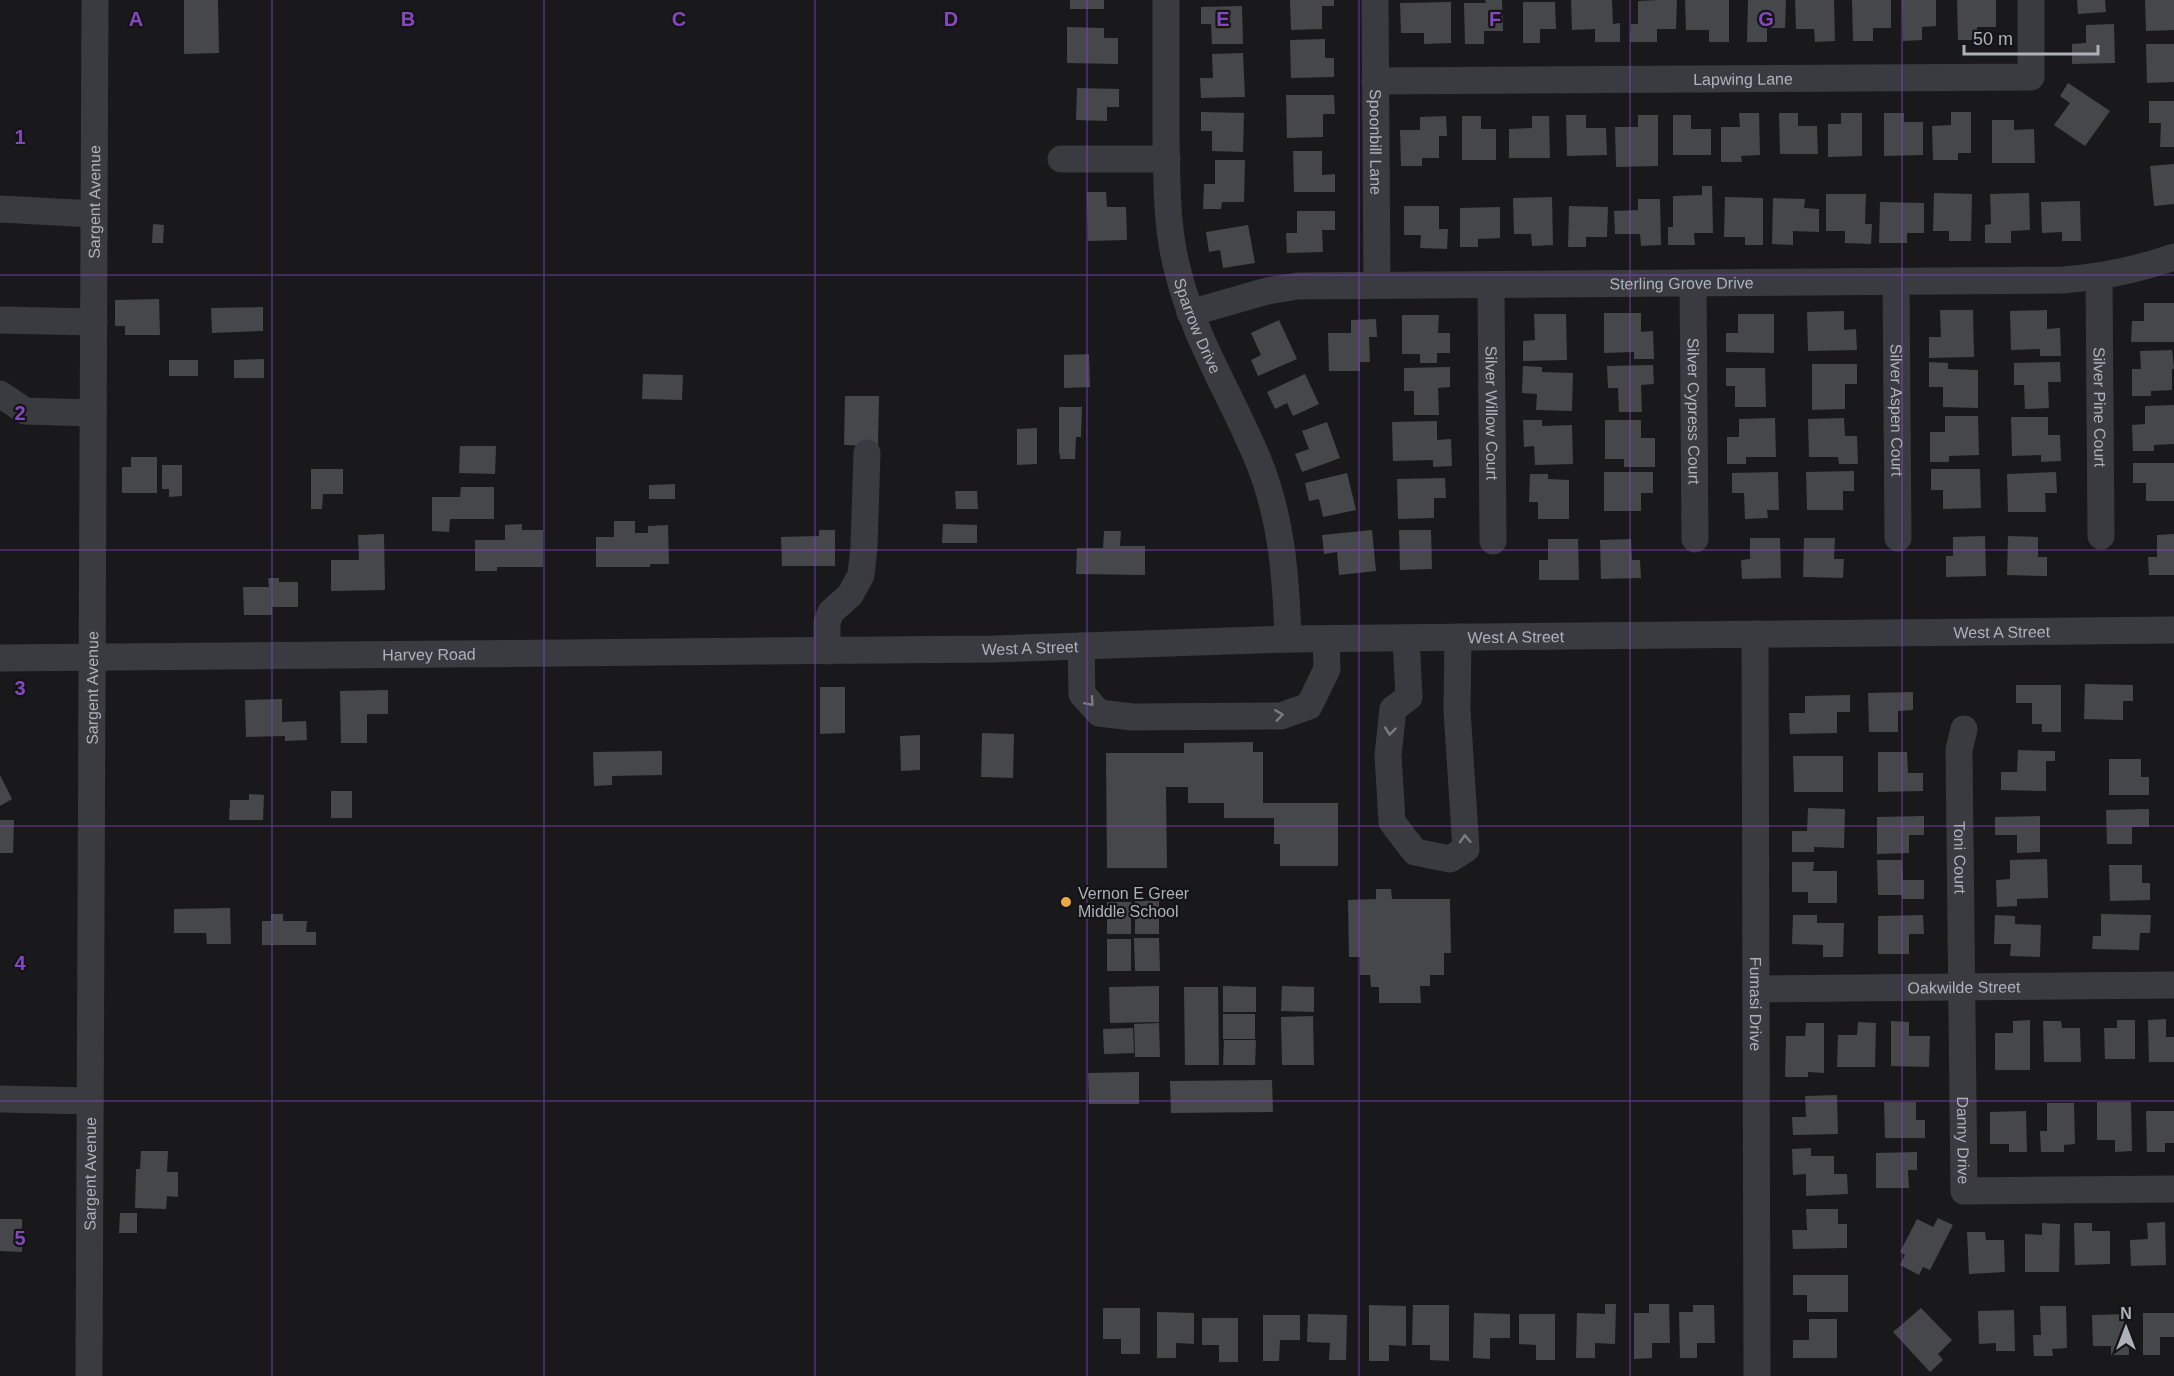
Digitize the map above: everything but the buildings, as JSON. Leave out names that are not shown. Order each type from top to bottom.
[{"type":"street","name":"Sargent Avenue","points":[[89,1376],[95,0]]},
{"type":"street","name":"Sparrow Drive","points":[[1166,0],[1169,221],[1177,271],[1203,345],[1259,462],[1273,503],[1287,581],[1288,639]]},
{"type":"street","name":"Spoonbill Lane","points":[[1375,0],[1377,285]]},
{"type":"street","name":"Lapwing Lane","points":[[1375,81],[2031,77],[2031,0]]},
{"type":"street","points":[[1061,159],[1167,159]]},
{"type":"street","points":[[0,209],[94,214]]},
{"type":"street","name":"Sterling Grove Drive","points":[[1190,313],[1267,291],[1298,286],[2063,280],[2098,278],[2140,269],[2174,257]]},
{"type":"street","name":"Silver Pine Court","points":[[2098,278],[2101,536]]},
{"type":"street","name":"Silver Aspen Court","points":[[1896,281],[1898,538]]},
{"type":"street","name":"Silver Cypress Court","points":[[1693,283],[1695,539]]},
{"type":"street","name":"Silver Willow Court","points":[[1491,285],[1492,541]]},
{"type":"street","points":[[0,320],[94,322]]},
{"type":"street","points":[[0,394],[25,411],[93,413]]},
{"type":"street","points":[[827,651],[826,622],[831,612],[850,595],[861,575],[867,453]]},
{"type":"street","name":"West A Street","points":[[858,651],[1288,639],[2174,630]]},
{"type":"street","name":"Fumasi Drive","points":[[1755,634],[1757,1376]]},
{"type":"street","points":[[1406,638],[1408,697],[1393,709],[1388,756],[1392,822],[1415,852],[1450,859],[1466,849],[1457,711],[1458,637]]},
{"type":"street","points":[[1081,646],[1082,694],[1099,713],[1132,717],[1281,716],[1309,706],[1327,669],[1326,639]]},
{"type":"street","name":"Harvey Road","points":[[0,658],[858,651]]},
{"type":"street","name":"Toni Court","points":[[1963,987],[1959,750],[1964,729]]},
{"type":"street","name":"Oakwilde Street","points":[[1756,989],[2174,985]]},
{"type":"street","name":"Danny Drive","points":[[1963,987],[1964,1191],[2174,1189]]},
{"type":"street","points":[[0,1099],[90,1101]]},
{"type":"place","name":"Vernon E Greer Middle School","points":[[1066,902]]}]
